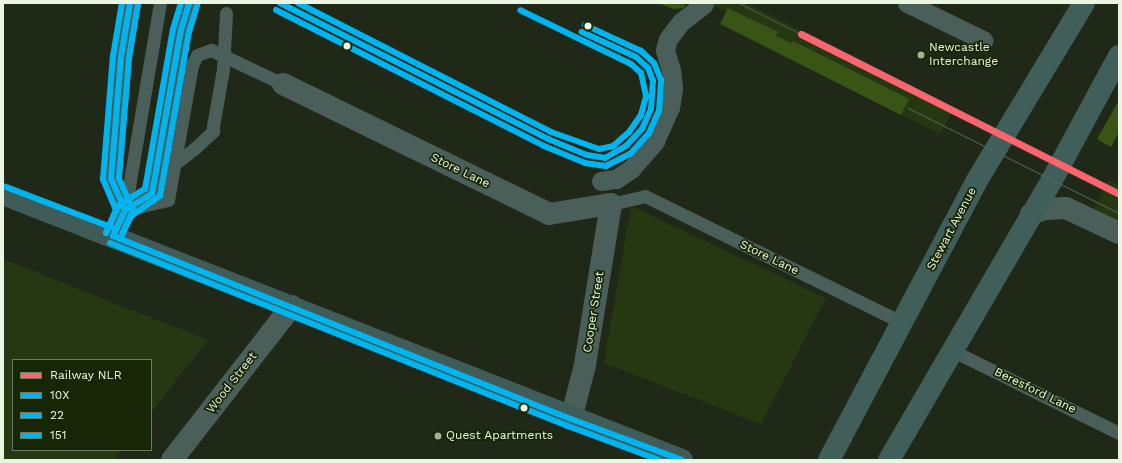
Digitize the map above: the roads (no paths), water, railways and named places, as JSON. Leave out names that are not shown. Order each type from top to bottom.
[{"type":"highway","name":"Stewart Avenue","points":[[828,460],[903,323],[976,182],[1084,3]]},
{"type":"highway","points":[[889,460],[951,350],[1031,214],[1119,56]]},
{"type":"main road","points":[[3,194],[292,306],[571,419],[682,460]]},
{"type":"street","points":[[907,3],[983,40]]},
{"type":"street","points":[[601,181],[616,178],[631,169],[655,140],[670,108],[673,88],[672,70],[665,50],[668,39],[681,22],[704,4]]},
{"type":"street","name":"Store Lane","points":[[283,84],[549,214],[611,204]]},
{"type":"street","name":"Cooper Street","points":[[571,419],[585,365],[611,204]]},
{"type":"street","points":[[1031,214],[1045,209],[1066,208],[1119,233]]},
{"type":"street","name":"Wood Street","points":[[172,460],[292,306]]},
{"type":"lane","points":[[125,210],[111,178],[121,57],[130,3]]},
{"type":"lane","points":[[113,236],[125,210],[148,86],[160,3]]},
{"type":"lane","points":[[125,210],[152,194],[181,30],[189,3]]},
{"type":"lane","points":[[176,163],[195,148],[213,130],[223,69],[226,13]]},
{"type":"lane","name":"Store Lane","points":[[125,210],[168,200],[176,163],[192,65],[197,54],[211,50],[283,84]]},
{"type":"lane","name":"Store Lane","points":[[611,204],[645,196],[903,323]]},
{"type":"lane","name":"Beresford Lane","points":[[951,350],[1119,433]]},
{"type":"tram line","points":[[739,3],[801,34]]},
{"type":"tram line","points":[[908,108],[1119,213]]},
{"type":"rail line","name":"NLR","points":[[801,34],[1119,194]]},
{"type":"place","name":"Newcastle Interchange","points":[[921,55]]},
{"type":"place","name":"Quest Apartments","points":[[438,436]]}]
